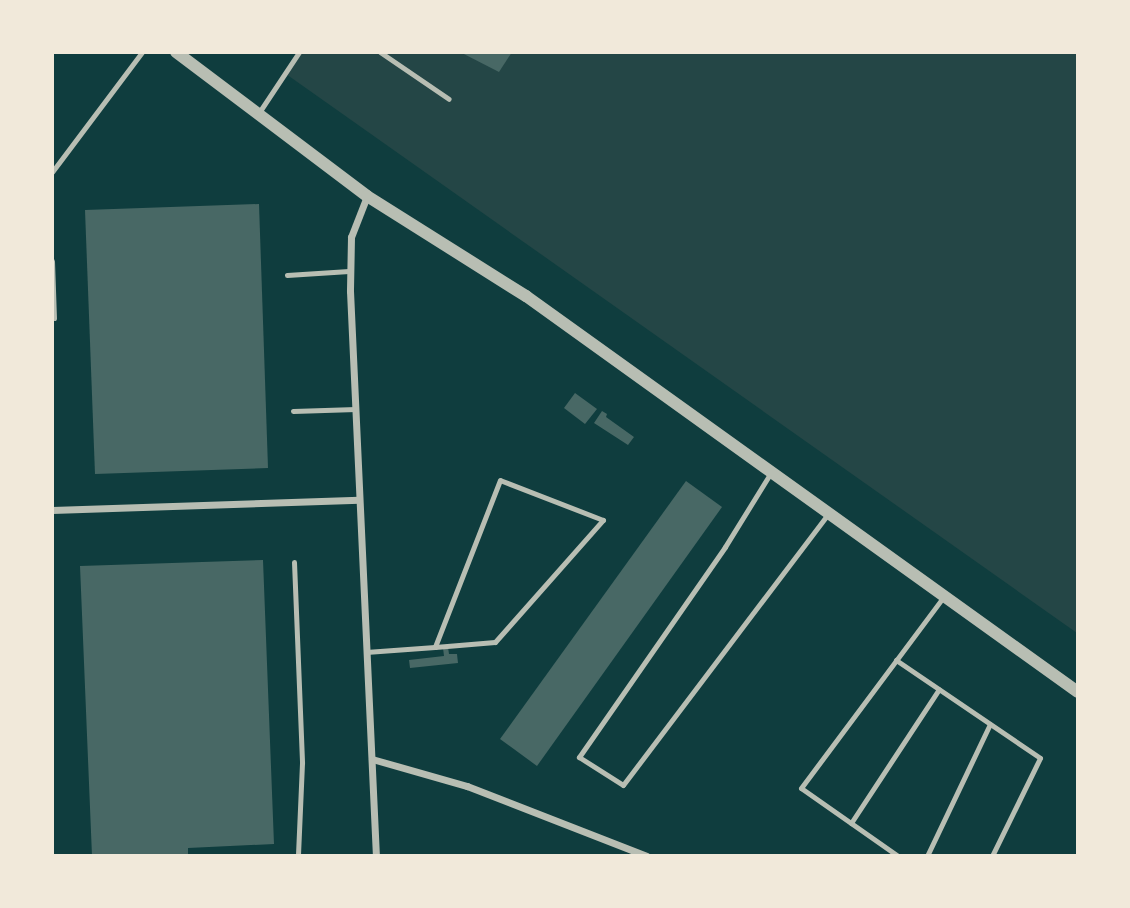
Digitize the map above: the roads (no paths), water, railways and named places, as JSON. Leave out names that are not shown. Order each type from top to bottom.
[{"type":"street","points":[[176,52],[367,196],[526,296],[827,515],[1077,692]]},
{"type":"street","points":[[367,196],[351,237],[349,271],[376,856]]},
{"type":"street","points":[[52,510],[359,500]]},
{"type":"street","points":[[372,759],[467,786],[647,856]]},
{"type":"lane","points":[[52,172],[142,52]]},
{"type":"lane","points":[[258,114],[299,52]]},
{"type":"lane","points":[[380,52],[450,99]]},
{"type":"lane","points":[[52,261],[54,318]]},
{"type":"lane","points":[[287,275],[349,271]]},
{"type":"lane","points":[[293,411],[356,409]]},
{"type":"lane","points":[[770,474],[726,547],[579,757],[623,785],[827,515]]},
{"type":"lane","points":[[366,652],[435,647],[495,642],[603,520],[500,480],[435,647]]},
{"type":"lane","points":[[294,562],[302,763],[298,856]]},
{"type":"lane","points":[[898,856],[801,788],[944,596]]},
{"type":"lane","points":[[896,660],[1040,758],[992,856]]},
{"type":"lane","points":[[850,823],[939,689]]},
{"type":"lane","points":[[927,856],[990,724]]}]
